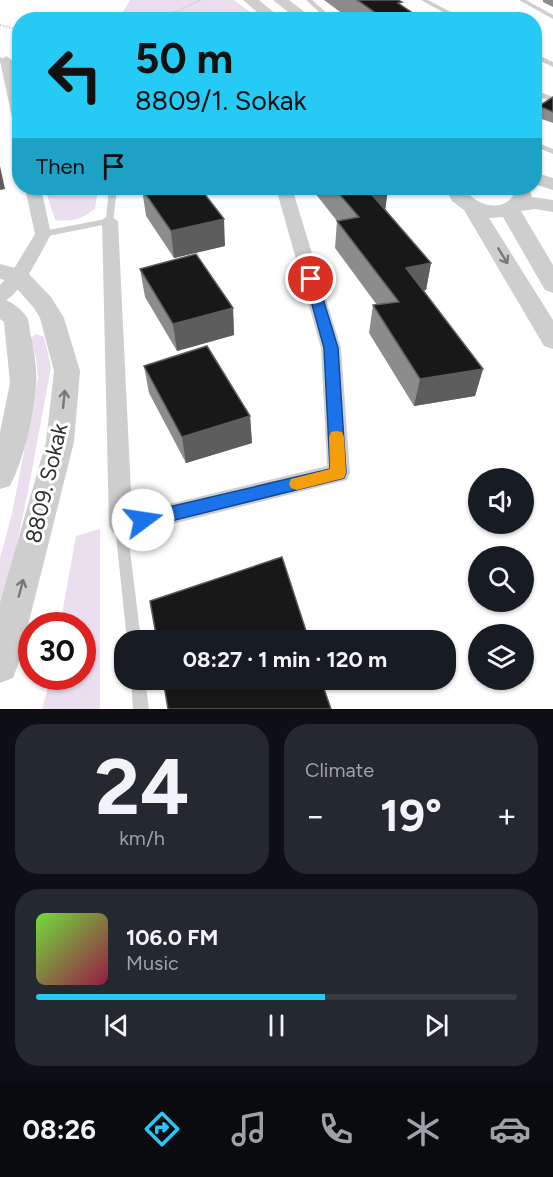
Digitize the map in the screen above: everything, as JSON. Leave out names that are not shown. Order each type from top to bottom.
[{"type":"street","points":[[250,0],[266,12]]},
{"type":"street","points":[[280,0],[297,12]]},
{"type":"street","points":[[5,59],[12,88]]},
{"type":"street","points":[[35,195],[43,234]]},
{"type":"street","points":[[110,221],[121,526],[339,473],[331,348],[286,195]]},
{"type":"street","points":[[460,195],[553,340]]},
{"type":"street","points":[[461,195],[491,211],[515,201],[553,206]]},
{"type":"street","points":[[515,201],[553,285]]},
{"type":"street","name":"8809. Sokak","points":[[0,665],[60,442],[67,371],[52,318],[36,294],[6,281],[43,234]]},
{"type":"street","name":"8809. Sokak","points":[[0,306],[16,319],[23,383],[7,433],[0,477]]},
{"type":"lane","points":[[309,0],[323,12]]},
{"type":"lane","points":[[424,0],[447,12]]},
{"type":"lane","points":[[522,0],[553,17]]},
{"type":"lane","points":[[43,234],[110,221],[112,195]]},
{"type":"lane","points":[[121,526],[133,630]]},
{"type":"lane","points":[[139,690],[141,709]]},
{"type":"path","points":[[175,12],[201,0]]},
{"type":"shaded area","points":[[130,0],[234,0],[250,12],[123,12]]},
{"type":"shaded area","points":[[47,195],[97,195],[95,209],[86,215],[67,221],[55,220]]},
{"type":"shaded area","points":[[36,334],[44,337],[51,367],[12,568],[0,607],[0,558],[12,514],[38,378],[36,358],[30,339]]},
{"type":"shaded area","points":[[100,529],[100,709],[42,709],[47,690],[96,690],[96,612],[62,612],[76,536]]},
{"type":"building","points":[[357,0],[398,0],[402,2],[398,3],[411,12],[374,12]]},
{"type":"building","points":[[553,97],[553,112],[542,107],[542,104]]},
{"type":"building","points":[[146,195],[205,195],[224,219],[171,231]]},
{"type":"building","points":[[340,195],[372,195],[431,263],[406,268],[483,369],[420,379],[373,305],[399,302],[337,221],[359,217]]},
{"type":"building","points":[[196,254],[233,308],[173,324],[140,269]]},
{"type":"building","points":[[207,346],[250,416],[182,437],[144,366]]},
{"type":"building","points":[[282,557],[306,630],[155,630],[150,601]]},
{"type":"building","points":[[165,690],[324,690],[331,709],[168,709]]},
{"type":"slow traffic","points":[[297,484],[339,473],[336,437]]},
{"type":"route","points":[[143,520],[339,473],[331,348],[311,279]]}]
